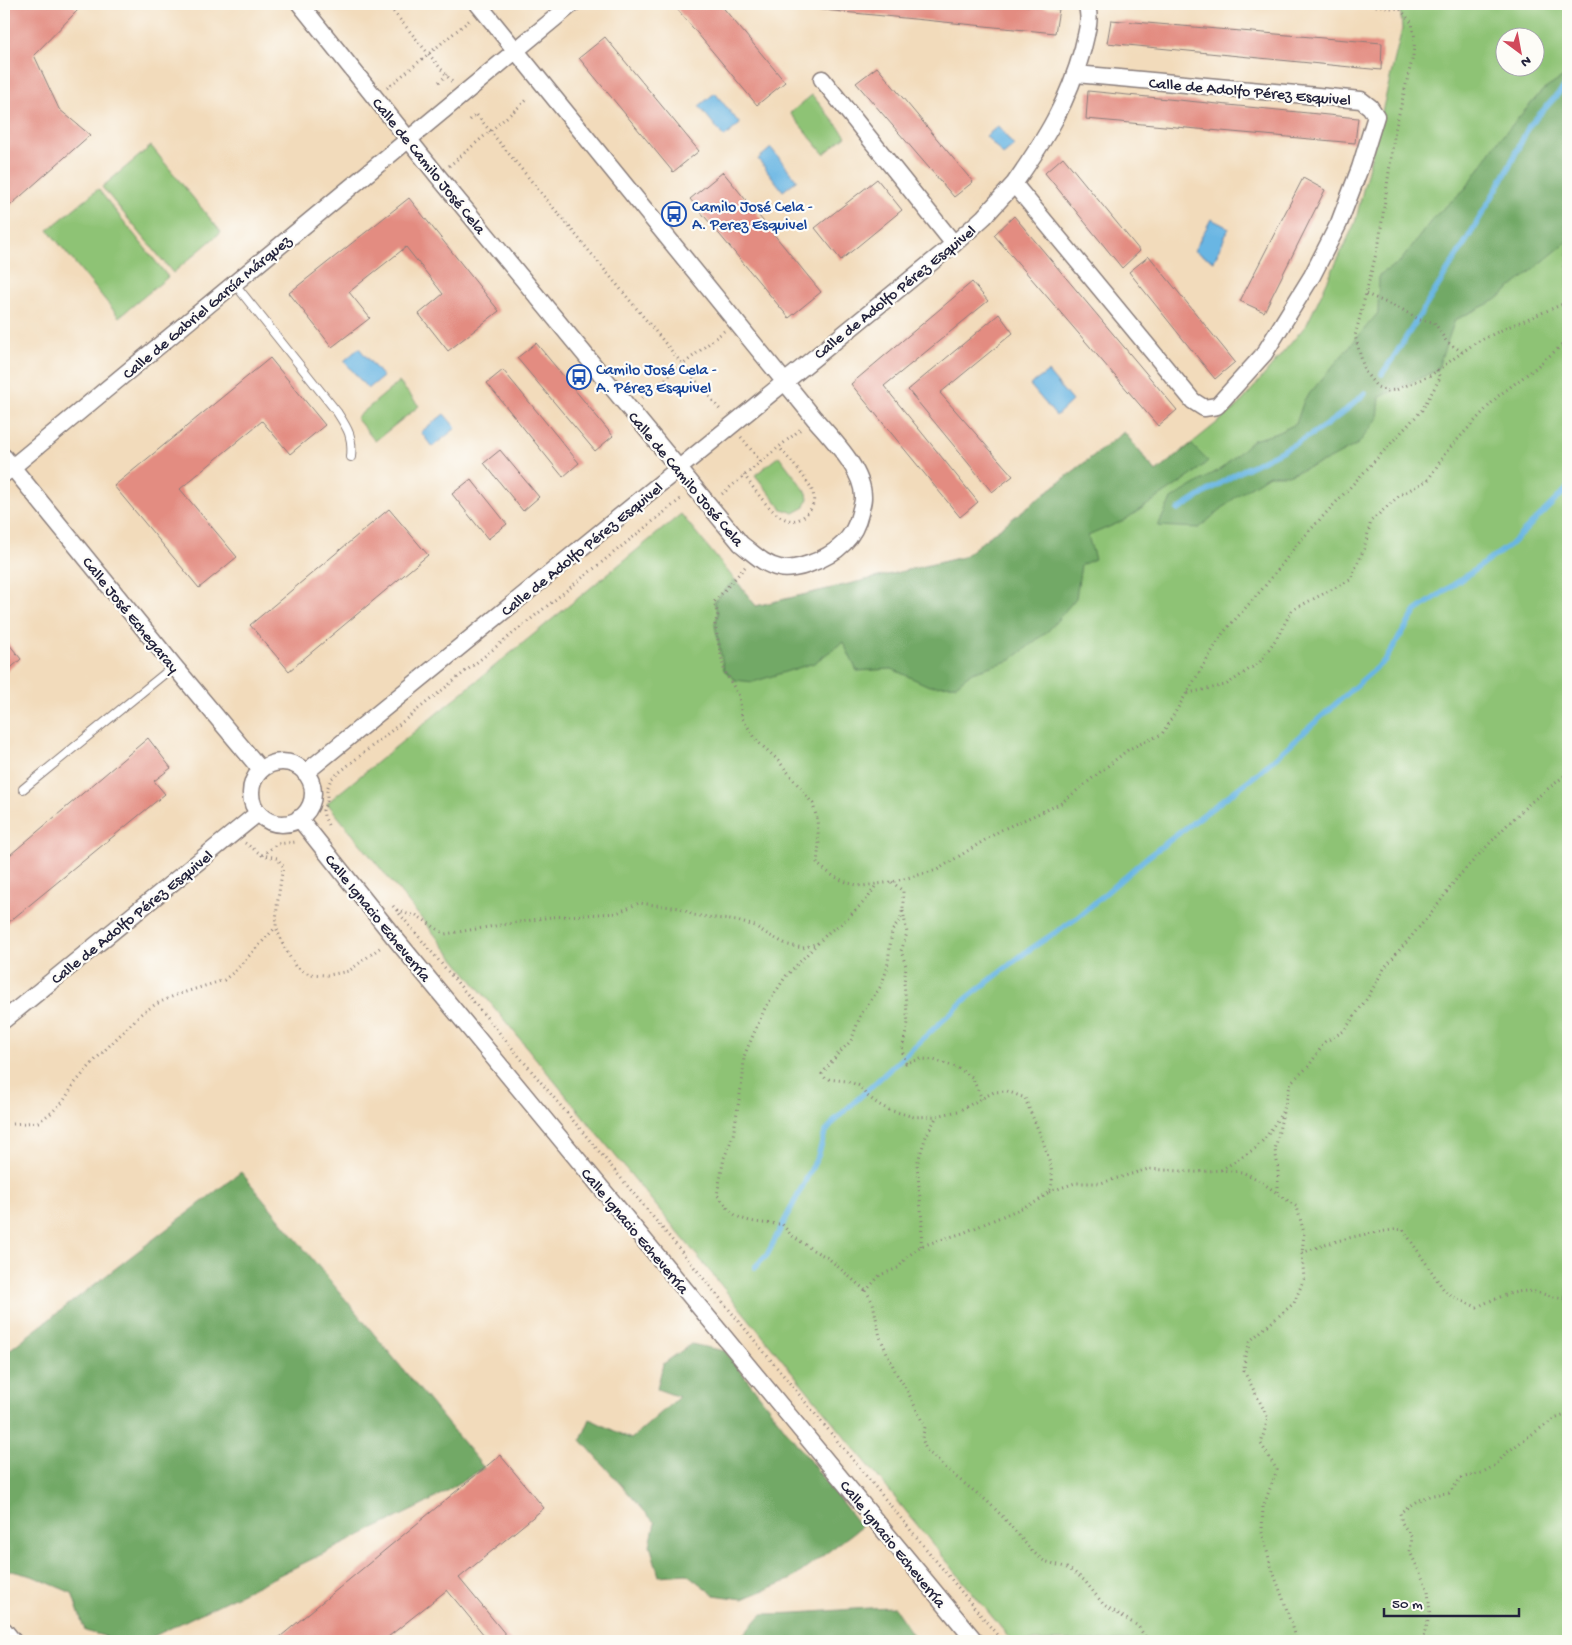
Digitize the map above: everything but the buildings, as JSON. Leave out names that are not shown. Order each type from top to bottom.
[{"type":"street","name":"Calle de Camilo José Cela","points":[[300,4],[376,97],[437,176],[741,544],[762,561],[780,569],[801,567],[824,559],[844,545],[857,527],[863,497],[858,477],[849,460],[480,7]]},
{"type":"street","name":"Calle de Gabriel García Márquez","points":[[6,466],[234,283],[572,4]]},
{"type":"street","name":"Calle de Adolfo Pérez Esquivel","points":[[305,773],[732,426],[954,244],[984,217],[1014,184],[1038,149],[1060,111],[1076,74],[1087,33],[1090,12],[1086,4]]},
{"type":"street","name":"Calle de Adolfo Pérez Esquivel","points":[[1014,184],[1193,401],[1204,408],[1216,406],[1264,354],[1312,276],[1339,223],[1360,168],[1376,116],[1370,107],[1361,100],[1076,74]]},
{"type":"street","points":[[822,79],[954,244]]},
{"type":"street","name":"Calle José Echegaray","points":[[6,466],[261,770]]},
{"type":"street","points":[[280,762],[294,765],[305,773],[311,783],[312,797],[306,811],[300,818],[281,824],[271,822],[258,813],[252,801],[251,792],[255,777],[261,770],[280,762]]},
{"type":"street","name":"Calle de Adolfo Pérez Esquivel","points":[[4,1020],[258,813]]},
{"type":"street","name":"Calle Ignacio Echeverría","points":[[300,818],[394,937],[975,1641]]},
{"type":"street","points":[[4,1630],[13,1641]]},
{"type":"lane","points":[[234,283],[337,412],[351,435],[350,457]]},
{"type":"lane","points":[[23,789],[174,666]]},
{"type":"path","points":[[387,4],[448,76],[439,82]]},
{"type":"path","points":[[1361,4],[1400,9],[1412,23],[1415,38],[1413,56],[1395,130],[1379,242],[1355,336],[1365,372],[1377,387],[1388,391],[1396,390],[1431,375],[1475,343],[1568,302]]},
{"type":"path","points":[[376,97],[428,54],[480,7]]},
{"type":"path","points":[[437,176],[528,99]]},
{"type":"path","points":[[470,120],[476,114],[684,364],[761,462]]},
{"type":"path","points":[[1366,294],[1403,310],[1420,320],[1434,322],[1446,341],[1462,352]]},
{"type":"path","points":[[629,408],[736,321]]},
{"type":"path","points":[[1187,693],[1226,685],[1260,662],[1278,636],[1292,610],[1350,580],[1364,549],[1371,521],[1400,495],[1428,480],[1446,452],[1498,396],[1533,370],[1568,340]]},
{"type":"path","points":[[755,555],[714,602],[718,614],[715,625],[724,670],[739,696],[742,718],[758,742],[778,760],[813,804],[818,827],[817,864],[833,876],[848,883],[862,886],[892,882],[937,870],[1001,830],[1060,804],[1129,749],[1162,734],[1223,634],[1265,586],[1299,542],[1386,451],[1422,410],[1440,378],[1437,370]]},
{"type":"path","points":[[331,830],[323,810],[327,801],[327,789],[331,779],[686,495],[703,498],[744,475],[814,418]]},
{"type":"path","points":[[744,475],[782,519],[793,521],[803,518],[811,510],[814,499],[812,489],[779,447]]},
{"type":"path","points":[[1278,1193],[1278,1167],[1275,1150],[1291,1082],[1308,1067],[1324,1042],[1344,1031],[1368,998],[1385,967],[1434,910],[1457,878],[1506,826],[1568,773]]},
{"type":"path","points":[[232,834],[262,855],[277,858],[283,866],[276,927],[283,945],[295,966],[309,974],[329,975],[349,971],[394,937]]},
{"type":"path","points":[[892,882],[903,891],[903,908],[907,933],[901,951],[906,966],[904,983],[908,1023],[902,1050],[906,1063],[921,1059],[934,1060],[956,1067],[972,1077],[982,1099]]},
{"type":"path","points":[[876,884],[868,898],[818,943],[786,976],[765,1008],[744,1056],[743,1076],[733,1136],[724,1158],[717,1195],[725,1202],[733,1214],[759,1224],[782,1224],[791,1235],[828,1258],[866,1291],[873,1303],[880,1336],[896,1373],[906,1388],[925,1427],[922,1438],[926,1450],[987,1501],[1044,1562],[1065,1567],[1074,1572],[1084,1580],[1104,1605],[1138,1626],[1148,1641]]},
{"type":"path","points":[[397,910],[410,916],[416,915],[445,934],[551,917],[617,913],[639,902],[680,908],[693,915],[736,921],[755,926],[788,945],[803,948],[818,943]]},
{"type":"path","points":[[391,903],[616,1172],[1002,1641]]},
{"type":"path","points":[[903,908],[900,920],[892,931],[887,969],[881,986],[861,1014],[851,1041],[822,1074],[826,1079],[847,1081],[860,1086],[866,1095],[889,1110],[914,1117],[937,1116],[958,1111],[994,1092],[1007,1090],[1025,1098],[1049,1156],[1052,1185],[1048,1193]]},
{"type":"path","points":[[13,1124],[38,1122],[63,1102],[74,1084],[97,1058],[141,1014],[156,1004],[176,995],[224,980],[236,971],[276,927]]},
{"type":"path","points":[[1221,1170],[1256,1148],[1267,1136],[1284,1109]]},
{"type":"path","points":[[921,1246],[922,1222],[916,1164],[926,1136],[937,1116]]},
{"type":"path","points":[[866,1291],[880,1275],[898,1268],[907,1257],[921,1246],[963,1233],[1019,1210],[1038,1201],[1048,1193],[1075,1183],[1101,1183],[1148,1169],[1242,1172],[1257,1179],[1297,1207],[1304,1234],[1302,1253],[1304,1278],[1294,1303],[1251,1340],[1245,1356],[1244,1371],[1268,1418],[1261,1444],[1277,1470],[1263,1507],[1262,1532],[1271,1566],[1286,1604],[1296,1641]]},
{"type":"path","points":[[1302,1253],[1327,1243],[1376,1231],[1403,1228],[1444,1290],[1458,1299],[1477,1307],[1501,1296],[1525,1291],[1546,1294],[1558,1300],[1568,1298]]},
{"type":"path","points":[[1422,1641],[1430,1614],[1428,1590],[1410,1552],[1412,1538],[1402,1524],[1400,1512],[1417,1499],[1449,1493],[1460,1478],[1496,1465],[1505,1454],[1532,1434],[1554,1419],[1568,1414]]},
{"type":"green space","points":[[1400,4],[1568,4],[1568,1641],[1012,1641],[327,803],[681,514],[756,606],[963,557],[1124,432],[1156,472],[1239,405],[1307,324],[1355,223],[1402,29]]},
{"type":"green space","points":[[1568,74],[1568,241],[1496,300],[1455,320],[1437,370],[1380,397],[1378,418],[1358,444],[1326,461],[1288,475],[1269,475],[1238,495],[1199,528],[1158,526],[1171,499],[1222,468],[1253,440],[1274,434],[1296,424],[1304,400],[1378,313],[1379,275],[1400,262],[1434,217],[1466,188],[1498,141],[1542,91]]},
{"type":"green space","points":[[812,95],[846,136],[824,154],[790,113]]},
{"type":"green space","points":[[151,146],[221,232],[173,273],[102,187]]},
{"type":"green space","points":[[98,189],[168,277],[119,317],[48,230]]},
{"type":"green space","points":[[399,382],[419,406],[375,441],[356,418]]},
{"type":"green space","points":[[1124,432],[1156,472],[1191,444],[1208,461],[1192,475],[1123,521],[1088,536],[1095,559],[1081,565],[1076,598],[1049,630],[1011,660],[972,672],[956,685],[929,686],[892,669],[857,671],[843,642],[814,663],[753,682],[735,680],[724,670],[715,625],[718,614],[714,602],[735,579],[756,606],[963,557]]},
{"type":"green space","points":[[779,456],[807,493],[808,498],[805,507],[794,513],[782,509],[755,475]]},
{"type":"green space","points":[[241,1172],[484,1468],[425,1504],[144,1641],[122,1641],[85,1631],[72,1593],[32,1576],[8,1570],[4,1565],[4,1354]]},
{"type":"green space","points":[[691,1344],[725,1351],[861,1527],[792,1579],[743,1599],[714,1595],[687,1574],[659,1576],[650,1545],[655,1523],[581,1440],[590,1419],[631,1439],[679,1397],[657,1389],[663,1364]]},
{"type":"green space","points":[[894,1607],[917,1641],[738,1641],[762,1614]]},
{"type":"water","points":[[715,93],[740,124],[724,137],[699,106]]},
{"type":"water","points":[[998,126],[1014,146],[1003,155],[986,136]]},
{"type":"water","points":[[771,148],[797,180],[783,191],[758,159]]},
{"type":"water","points":[[1211,219],[1229,228],[1214,261],[1194,251]]},
{"type":"water","points":[[359,348],[383,377],[368,389],[344,361]]},
{"type":"water","points":[[1048,372],[1072,401],[1056,416],[1030,385]]},
{"type":"water","points":[[444,414],[456,428],[432,447],[421,432]]},
{"type":"waterway","points":[[1382,374],[1468,238],[1507,171],[1529,126],[1568,83]]},
{"type":"waterway","points":[[1178,510],[1243,470],[1292,446],[1322,428],[1365,393]]},
{"type":"waterway","points":[[755,1267],[767,1255],[818,1156],[825,1133],[836,1119],[966,999],[1026,952],[1077,918],[1145,859],[1257,774],[1385,660],[1416,611],[1509,546],[1568,488]]},
{"type":"place","name":"Camilo José Cela - A. Perez Esquivel","points":[[674,214]]},
{"type":"place","name":"Camilo José Cela - A. Pérez Esquivel","points":[[579,377]]}]
